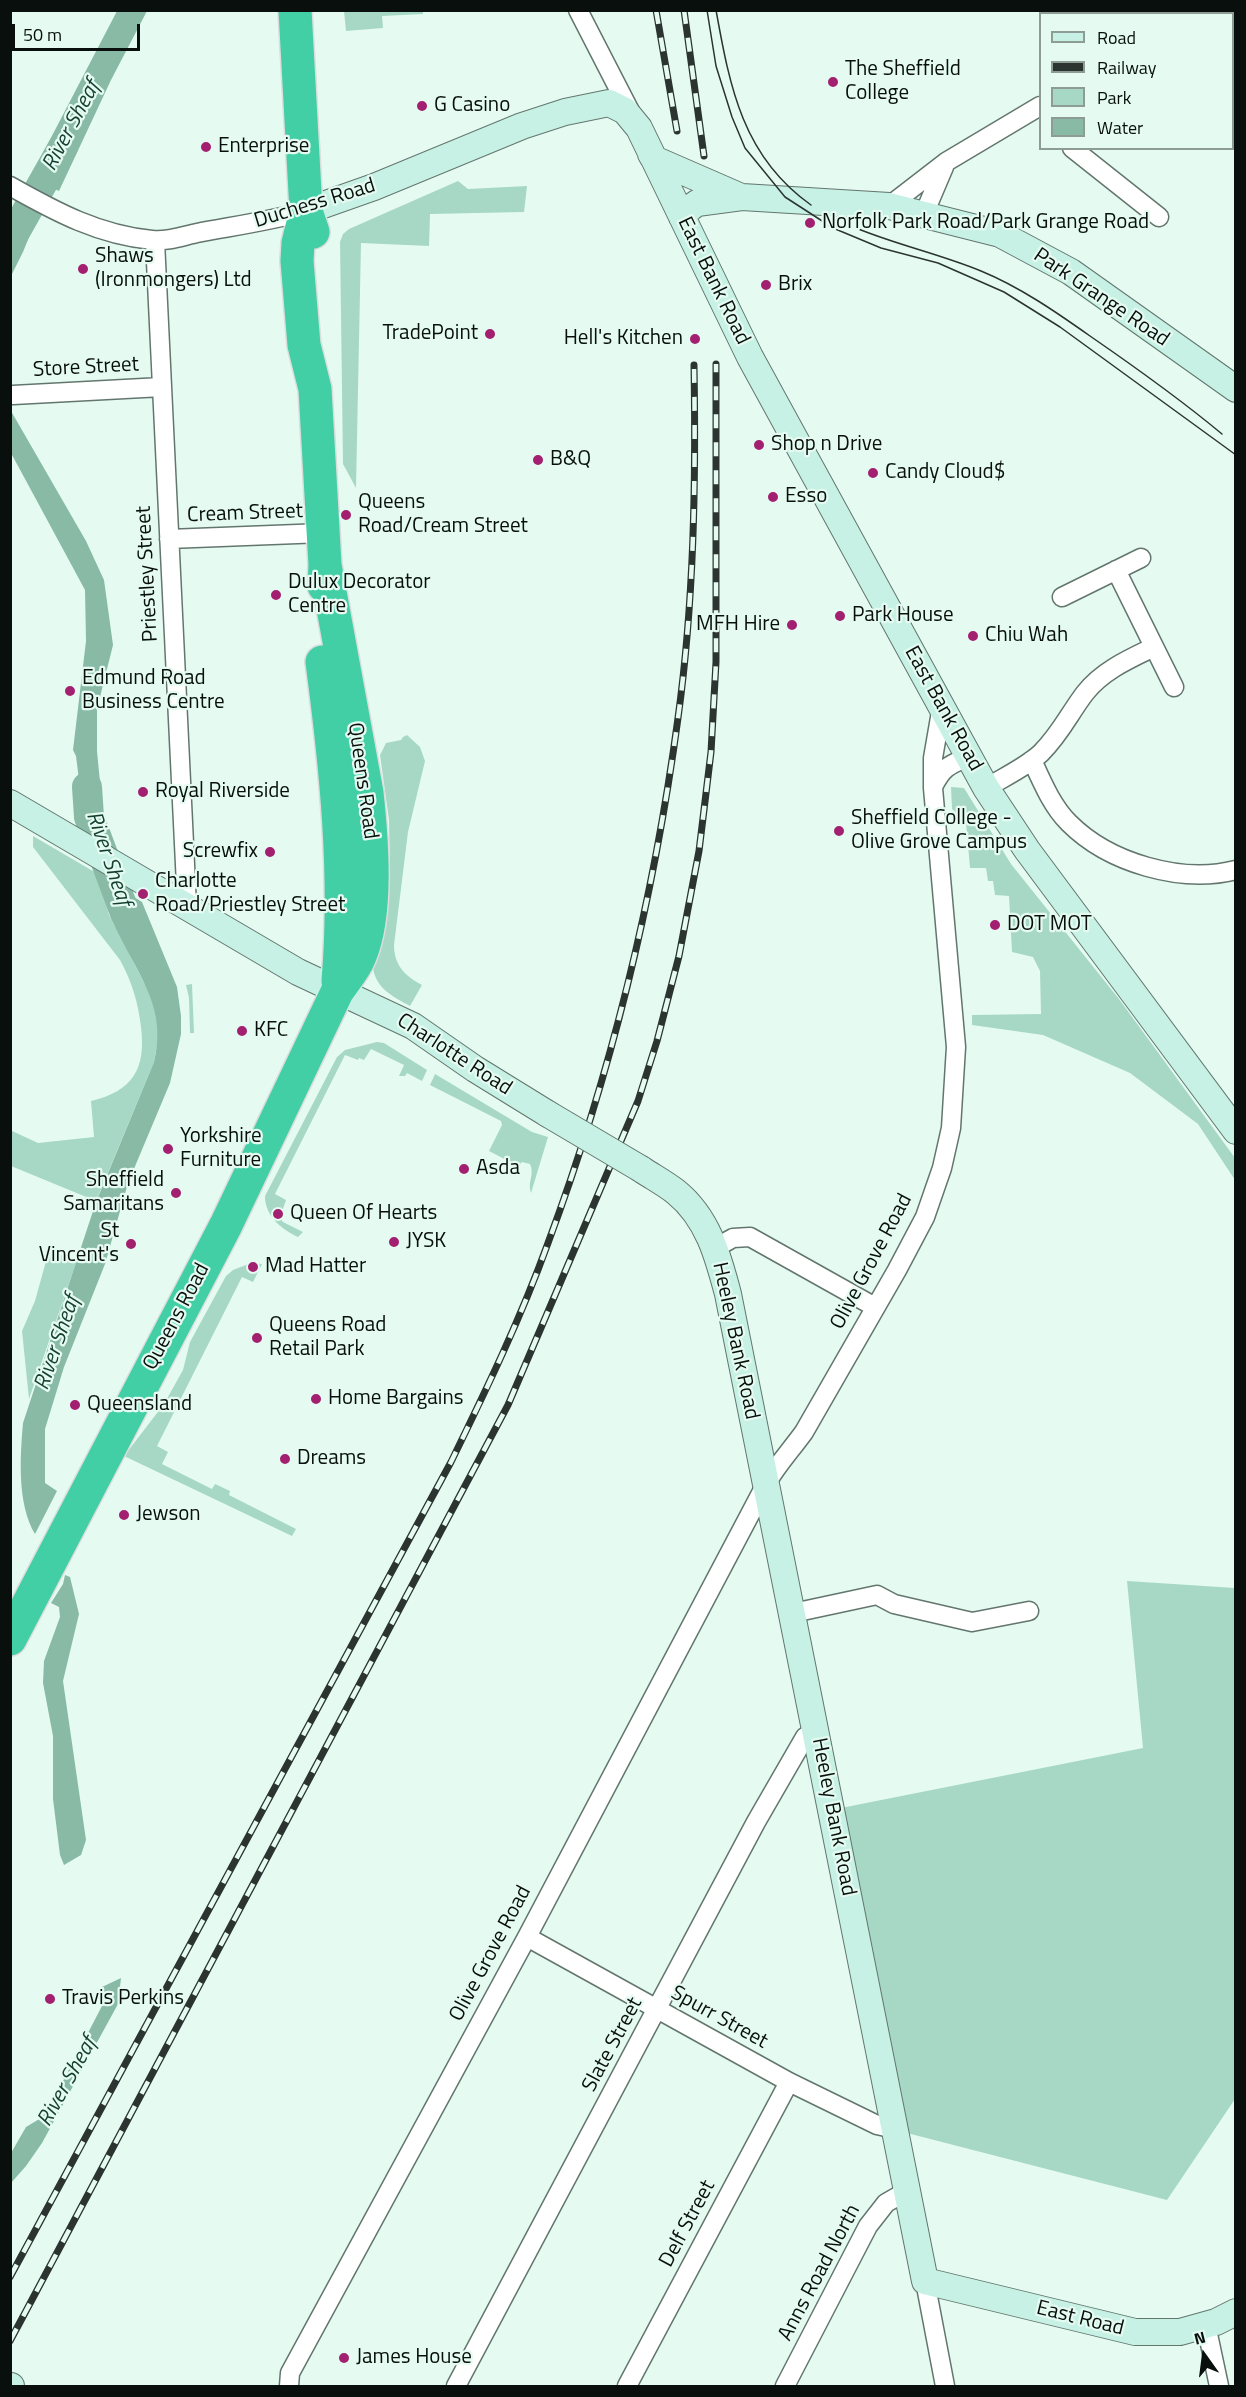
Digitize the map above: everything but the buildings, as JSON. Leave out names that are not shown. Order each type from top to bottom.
[{"type":"highway","name":"Queens Road","points":[[10,1640],[226,1225],[337,992],[360,957],[367,927],[373,878],[367,793],[325,566],[315,389],[323,348],[319,265],[316,241],[306,211],[295,10]]},
{"type":"street","points":[[578,10],[639,128]]},
{"type":"street","points":[[583,110],[600,94],[608,71]]},
{"type":"street","name":"East Bank Road","points":[[583,110],[599,104],[609,104],[625,111],[639,128],[750,357],[986,788],[1028,850],[1236,1131]]},
{"type":"street","name":"Duchess Road","points":[[16,189],[52,210],[106,232],[155,241],[261,223],[306,211],[374,187],[546,117],[583,110]]},
{"type":"street","name":"East Bank Road","points":[[583,110],[612,118],[626,126],[654,159]]},
{"type":"street","points":[[889,206],[946,162],[1036,115]]},
{"type":"street","points":[[1075,150],[1159,217]]},
{"type":"street","points":[[654,159],[742,197]]},
{"type":"street","points":[[924,214],[946,162]]},
{"type":"street","points":[[682,218],[697,203],[742,197]]},
{"type":"street","name":"Park Grange Road","points":[[742,197],[889,206],[1000,234],[1071,272],[1236,389]]},
{"type":"street","name":"Priestley Street","points":[[155,241],[187,906]]},
{"type":"street","name":"Store Street","points":[[13,395],[162,387]]},
{"type":"street","name":"Cream Street","points":[[169,539],[323,533]]},
{"type":"street","points":[[1062,597],[1141,558]]},
{"type":"street","points":[[1116,570],[1174,687]]},
{"type":"street","points":[[986,788],[1032,760],[1058,734],[1085,693],[1101,677],[1154,647]]},
{"type":"street","name":"Olive Grove Road","points":[[289,2386],[290,2373],[526,1937],[766,1484],[778,1463],[788,1454],[804,1432],[925,1217],[942,1168],[951,1128],[956,1047],[933,788],[933,758],[942,706]]},
{"type":"street","points":[[933,788],[939,774],[946,766],[970,756]]},
{"type":"street","points":[[1032,760],[1054,803],[1069,822],[1088,838],[1108,850],[1129,860],[1178,873],[1236,870]]},
{"type":"street","name":"Charlotte Road","points":[[10,803],[298,972],[412,1026],[475,1069],[641,1169],[683,1198],[704,1226],[715,1248]]},
{"type":"street","points":[[715,1248],[738,1236],[750,1237],[875,1307]]},
{"type":"street","name":"Heeley Bank Road","points":[[715,1248],[728,1294],[793,1613],[945,2386]]},
{"type":"street","points":[[735,1542],[745,1533],[755,1529],[764,1529],[778,1541]]},
{"type":"street","points":[[793,1613],[877,1594],[894,1604],[972,1622],[1029,1611]]},
{"type":"street","name":"Slate Street","points":[[456,2386],[756,1822],[805,1737],[816,1731]]},
{"type":"street","name":"Spurr Street","points":[[526,1937],[789,2082],[877,2125],[895,2129]]},
{"type":"street","name":"Delf Street","points":[[627,2386],[789,2082]]},
{"type":"street","name":"Anns Road North","points":[[785,2386],[872,2219],[886,2203],[907,2191]]},
{"type":"street","name":"East Road","points":[[925,2281],[1134,2332],[1171,2333],[1206,2325],[1236,2312]]},
{"type":"street","points":[[1206,2325],[1219,2386]]},
{"type":"green space","points":[[344,11],[423,11],[423,14],[382,16],[383,28],[346,31]]},
{"type":"green space","points":[[458,181],[468,189],[527,186],[524,212],[430,214],[429,246],[361,243],[356,488],[343,464],[340,242],[343,234],[349,229]]},
{"type":"green space","points":[[407,735],[420,747],[425,761],[408,832],[394,945],[398,964],[410,978],[422,985],[410,1006],[392,996],[382,987],[373,968],[390,880],[389,820],[380,755],[386,743],[401,740]]},
{"type":"green space","points":[[951,787],[964,788],[1011,864],[1119,999],[1235,1158],[1235,1180],[1198,1124],[1130,1073],[1043,1035],[972,1025],[972,1015],[1041,1014],[1040,971],[1033,957],[1012,952],[1009,896],[995,895],[993,881],[988,881],[986,868],[970,868],[966,822],[952,809]]},
{"type":"green space","points":[[33,836],[98,874],[109,915],[151,996],[156,1013],[159,1035],[154,1062],[96,1201],[11,1166],[10,1130],[38,1143],[94,1137],[91,1101],[117,1091],[134,1076],[141,1055],[142,1042],[138,1009],[131,984],[120,960],[33,847]]},
{"type":"green space","points":[[192,984],[194,1033],[190,1033],[189,998],[186,985]]},
{"type":"green space","points":[[377,1042],[384,1043],[427,1070],[422,1081],[407,1073],[405,1076],[399,1076],[404,1065],[371,1049],[364,1060],[345,1055],[275,1194],[286,1200],[280,1218],[283,1222],[303,1232],[298,1237],[275,1221],[268,1210],[265,1196],[337,1057],[345,1050]]},
{"type":"green space","points":[[435,1074],[532,1132],[548,1137],[531,1193],[530,1164],[522,1162],[518,1166],[489,1151],[502,1125],[501,1121],[430,1085]]},
{"type":"green space","points":[[53,1252],[77,1260],[29,1399],[22,1331],[35,1301],[48,1254]]},
{"type":"green space","points":[[251,1263],[262,1264],[253,1282],[242,1277],[157,1446],[168,1452],[162,1464],[212,1489],[215,1484],[230,1491],[229,1495],[296,1529],[292,1536],[124,1456],[164,1404],[183,1370],[190,1342],[226,1276],[233,1270]]},
{"type":"green space","points":[[1127,1581],[1235,1588],[1235,2099],[1167,2200],[903,2132],[841,1808],[1143,1748]]},
{"type":"water","points":[[117,11],[147,11],[111,80],[59,191],[30,178]]},
{"type":"water","points":[[16,212],[35,222],[11,276],[11,220]]},
{"type":"water","points":[[11,411],[86,541],[104,580],[113,645],[97,709],[97,751],[105,834],[84,820],[76,756],[73,750],[86,641],[85,590],[11,453]]},
{"type":"water","points":[[98,874],[142,902],[177,987],[181,1034],[170,1083],[128,1183],[105,1264],[64,1367],[45,1429],[45,1483],[57,1491],[35,1534],[25,1509],[21,1480],[23,1423],[96,1202],[154,1062],[157,1043],[157,1026],[150,996],[112,920]]},
{"type":"water","points":[[65,1575],[70,1577],[79,1614],[63,1681],[86,1840],[81,1855],[64,1865],[60,1855],[53,1799],[53,1736],[43,1683],[44,1661],[60,1617],[59,1607],[51,1603],[63,1584]]},
{"type":"water","points":[[121,1978],[118,2004],[42,2143],[11,2183],[11,2153],[26,2127],[41,2118],[50,2106],[103,2004],[102,1987]]},
{"type":"waterway","name":"River Sheaf","points":[[10,241],[63,147]]},
{"type":"waterway","name":"River Sheaf","points":[[87,787],[89,817],[125,913],[133,921]]},
{"type":"tram line","points":[[707,10],[716,66],[732,117],[745,148],[785,197],[833,228],[881,248],[938,263],[1004,292],[1060,327],[1236,455]]},
{"type":"tram line","points":[[716,10],[727,67],[743,119],[769,165],[788,186],[811,205]]},
{"type":"tram line","points":[[856,228],[966,265],[1024,292],[1140,371],[1222,434]]},
{"type":"railway","points":[[656,10],[677,131]]},
{"type":"railway","points":[[684,10],[704,156]]},
{"type":"railway","points":[[10,2341],[508,1405],[638,1101],[657,1041],[679,956],[699,851],[711,752],[716,662],[716,364]]},
{"type":"railway","points":[[10,2277],[451,1462],[515,1326],[538,1271],[571,1179],[592,1115],[628,984],[668,785],[678,718],[691,586],[695,453],[694,365]]},
{"type":"place","name":"The Sheffield College","points":[[833,82]]},
{"type":"place","name":"G Casino","points":[[422,106]]},
{"type":"place","name":"Enterprise","points":[[206,147]]},
{"type":"place","name":"Norfolk Park Road/Park Grange Road","points":[[810,223]]},
{"type":"place","name":"Shaws (Ironmongers) Ltd","points":[[83,269]]},
{"type":"place","name":"Brix","points":[[766,285]]},
{"type":"place","name":"TradePoint","points":[[490,334]]},
{"type":"place","name":"Hell's Kitchen","points":[[695,339]]},
{"type":"place","name":"Shop n Drive","points":[[759,445]]},
{"type":"place","name":"B&Q","points":[[538,460]]},
{"type":"place","name":"Candy Cloud$","points":[[873,473]]},
{"type":"place","name":"Esso","points":[[773,497]]},
{"type":"place","name":"Queens Road/Cream Street","points":[[346,515]]},
{"type":"place","name":"Dulux Decorator Centre","points":[[276,595]]},
{"type":"place","name":"Park House","points":[[840,616]]},
{"type":"place","name":"MFH Hire","points":[[792,625]]},
{"type":"place","name":"Chiu Wah","points":[[973,636]]},
{"type":"place","name":"Edmund Road Business Centre","points":[[70,691]]},
{"type":"place","name":"Royal Riverside","points":[[143,792]]},
{"type":"place","name":"Sheffield College - Olive Grove Campus","points":[[839,831]]},
{"type":"place","name":"Screwfix","points":[[270,852]]},
{"type":"place","name":"Charlotte Road/Priestley Street","points":[[143,894]]},
{"type":"place","name":"DOT MOT","points":[[995,925]]},
{"type":"place","name":"KFC","points":[[242,1031]]},
{"type":"place","name":"Yorkshire Furniture","points":[[168,1149]]},
{"type":"place","name":"Asda","points":[[464,1169]]},
{"type":"place","name":"Sheffield Samaritans","points":[[176,1193]]},
{"type":"place","name":"Queen Of Hearts","points":[[278,1214]]},
{"type":"place","name":"JYSK","points":[[394,1242]]},
{"type":"place","name":"St Vincent's","points":[[131,1244]]},
{"type":"place","name":"Mad Hatter","points":[[253,1267]]},
{"type":"place","name":"Queens Road Retail Park","points":[[257,1338]]},
{"type":"place","name":"Home Bargains","points":[[316,1399]]},
{"type":"place","name":"Queensland","points":[[75,1405]]},
{"type":"place","name":"Dreams","points":[[285,1459]]},
{"type":"place","name":"Jewson","points":[[124,1515]]},
{"type":"place","name":"Travis Perkins","points":[[50,1999]]},
{"type":"place","name":"James House","points":[[344,2358]]}]
